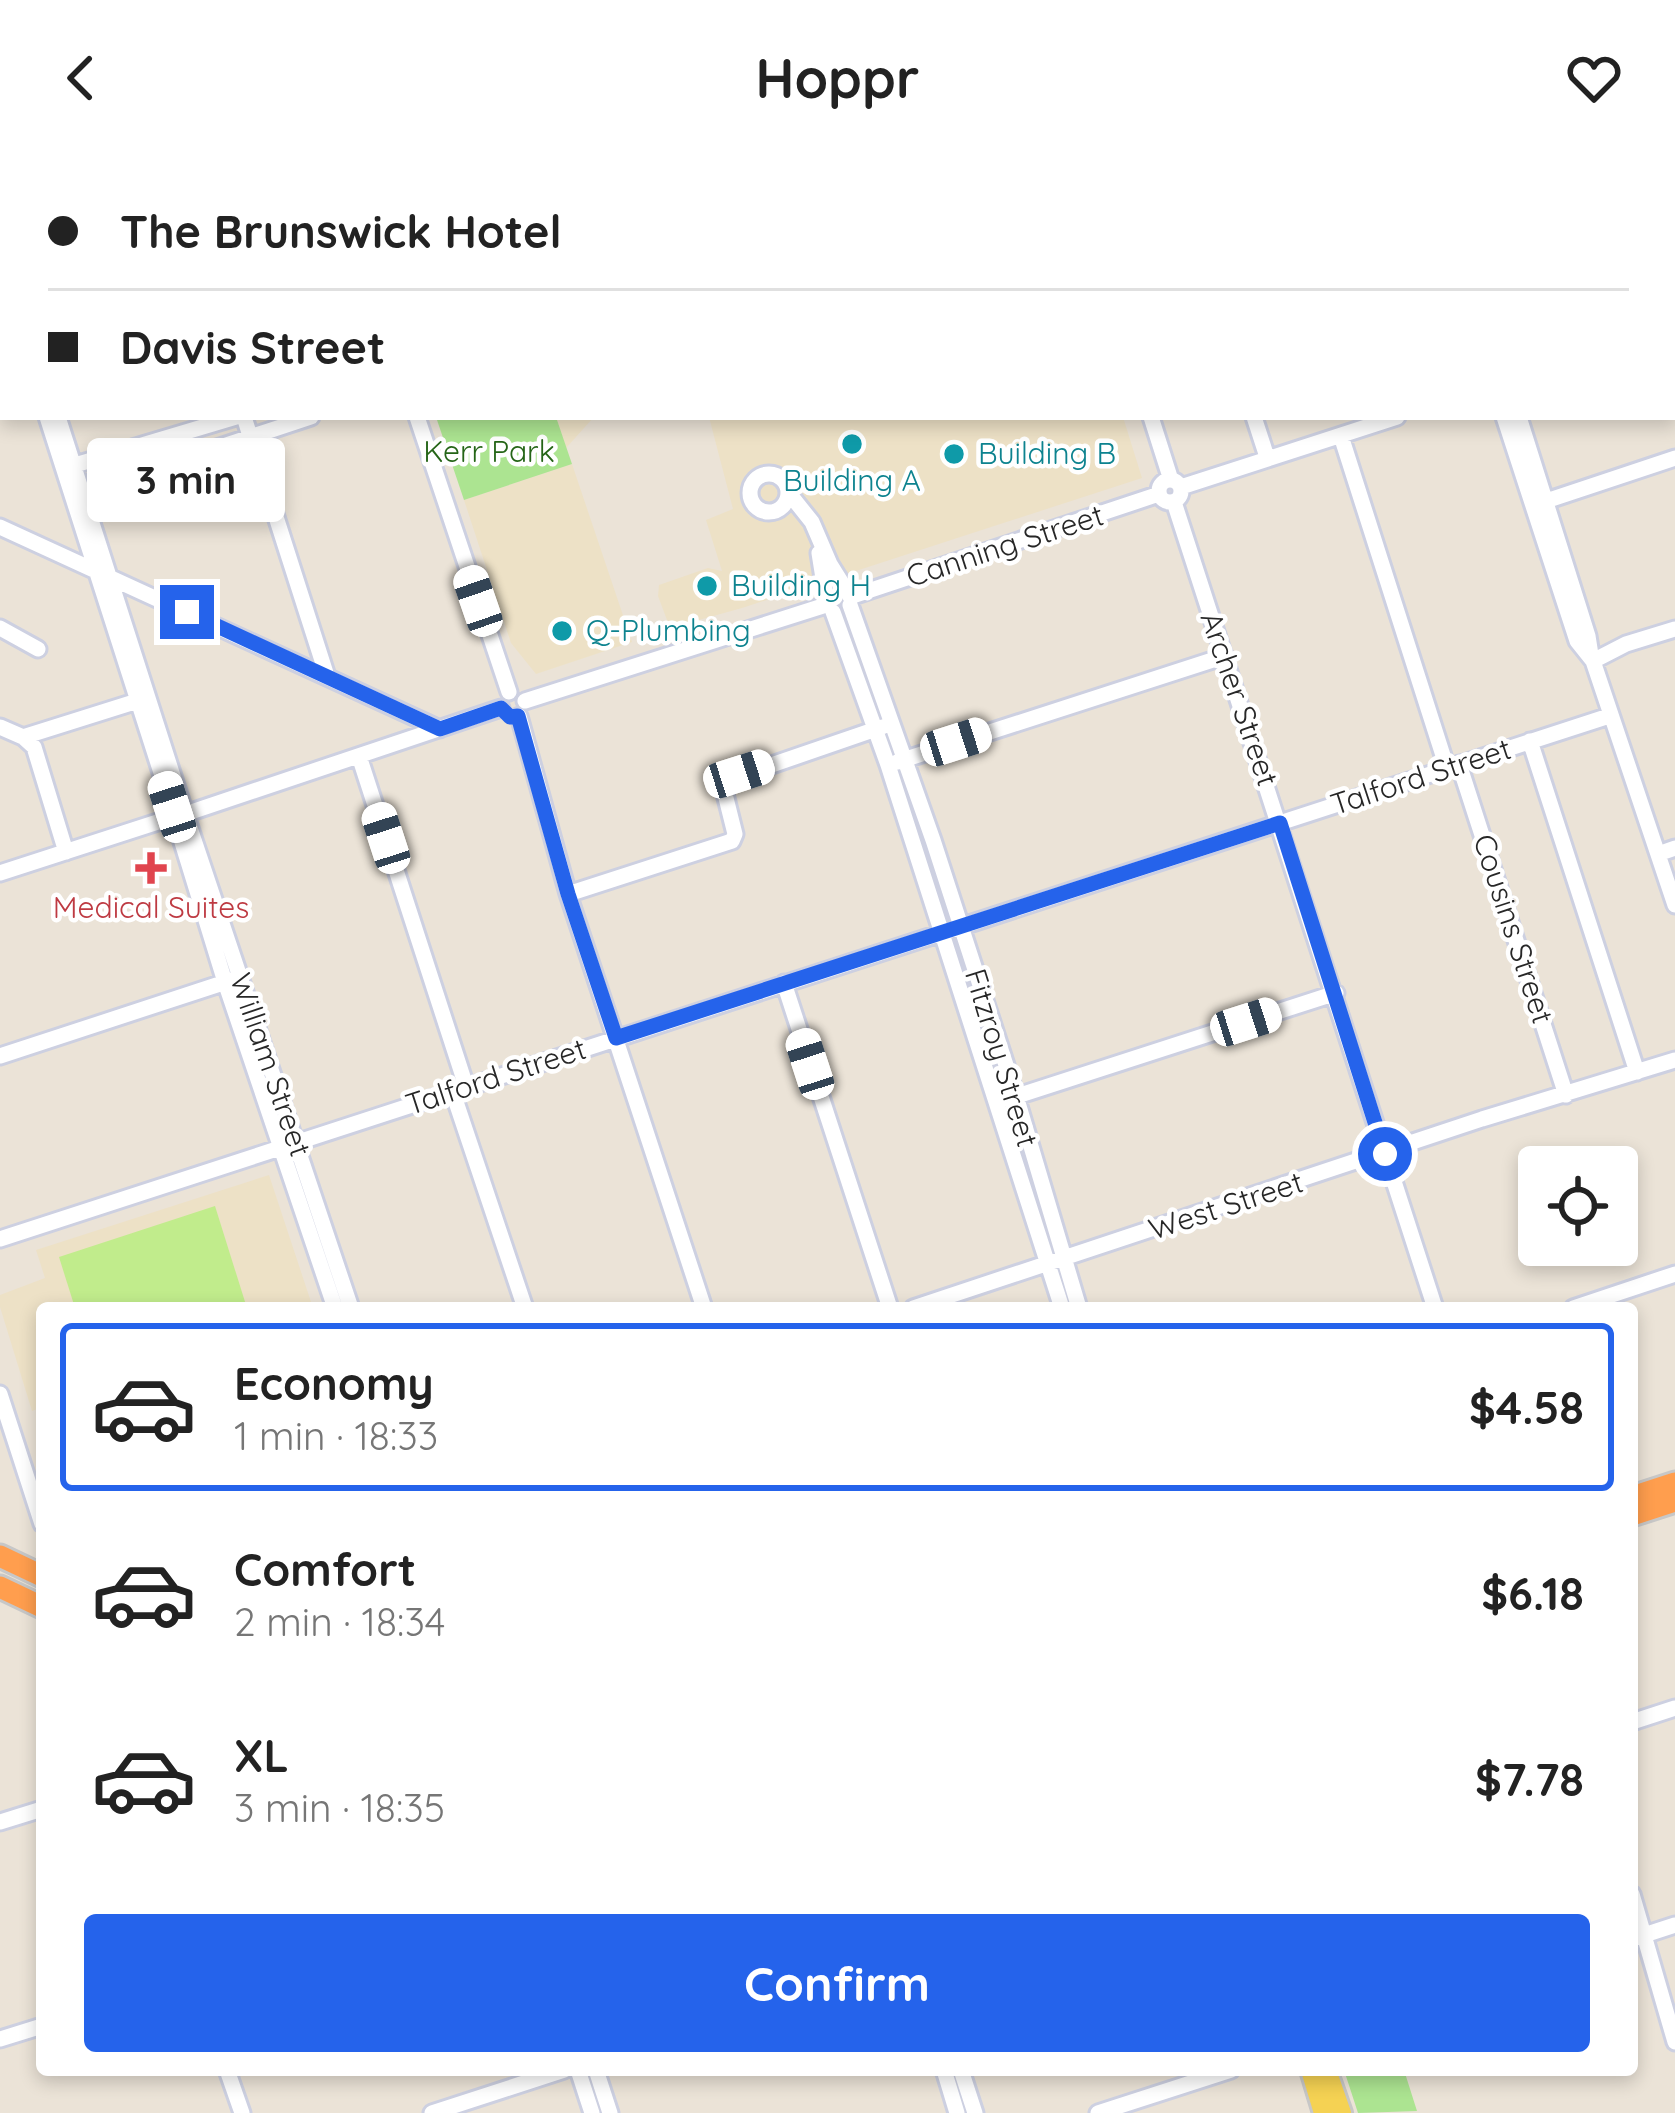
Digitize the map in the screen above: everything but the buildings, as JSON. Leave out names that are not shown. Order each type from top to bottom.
[{"type":"highway","points":[[1638,1495],[1675,1483]]},
{"type":"highway","points":[[1638,1513],[1675,1501]]},
{"type":"highway","points":[[0,1556],[36,1573]]},
{"type":"highway","points":[[0,1587],[36,1604]]},
{"type":"main road","points":[[1312,2076],[1323,2113]]},
{"type":"main road","points":[[1330,2076],[1342,2113]]},
{"type":"street","name":"William Street","points":[[47,420],[103,574],[232,979],[349,1302]]},
{"type":"street","name":"William Street","points":[[59,420],[67,467]]},
{"type":"street","points":[[67,467],[230,420]]},
{"type":"street","points":[[242,420],[326,674]]},
{"type":"street","points":[[76,494],[301,420]]},
{"type":"street","points":[[418,420],[509,692]]},
{"type":"street","name":"Archer Street","points":[[1151,420],[1434,1302]]},
{"type":"street","points":[[1255,420],[1267,457]]},
{"type":"street","name":"Canning Street","points":[[828,605],[838,588],[849,598],[1387,420]]},
{"type":"street","points":[[1505,420],[1577,640],[1592,659]]},
{"type":"street","points":[[1520,420],[1609,716],[1675,904]]},
{"type":"street","name":"Cousins Street","points":[[1341,436],[1566,1095]]},
{"type":"street","points":[[1546,501],[1675,458]]},
{"type":"street","name":"Fitzroy Street","points":[[868,683],[828,605],[808,521],[784,500],[812,522],[849,598],[868,683],[960,927],[1016,1096],[1061,1302]]},
{"type":"street","points":[[0,527],[440,729]]},
{"type":"street","points":[[509,692],[501,708],[510,717],[522,708],[828,605]]},
{"type":"street","points":[[0,628],[38,649]]},
{"type":"street","points":[[1592,659],[1675,629]]},
{"type":"street","points":[[896,762],[1225,656]]},
{"type":"street","points":[[509,692],[519,693],[568,894],[702,1302]]},
{"type":"street","points":[[22,737],[143,699]]},
{"type":"street","points":[[0,873],[501,708]]},
{"type":"street","name":"Talford Street","points":[[0,1239],[1609,716]]},
{"type":"street","points":[[0,727],[34,747],[66,852]]},
{"type":"street","points":[[568,894],[732,841],[735,834],[724,790],[728,780],[883,727]]},
{"type":"street","points":[[1530,741],[1637,1072]]},
{"type":"street","points":[[359,756],[523,1302]]},
{"type":"street","name":"Fitzroy Street","points":[[896,762],[942,932],[997,1102],[1055,1262],[1075,1302]]},
{"type":"street","points":[[1658,854],[1675,848]]},
{"type":"street","points":[[0,1056],[232,979]]},
{"type":"street","points":[[784,983],[888,1302]]},
{"type":"street","points":[[997,1102],[1336,992]]},
{"type":"street","name":"West Street","points":[[932,1302],[1483,1118],[1675,1060]]},
{"type":"street","points":[[289,1143],[333,1302]]},
{"type":"street","points":[[1591,1302],[1675,1274]]},
{"type":"street","points":[[0,1394],[36,1505]]},
{"type":"street","points":[[1638,1720],[1675,1708]]},
{"type":"street","points":[[0,1822],[36,1811]]},
{"type":"street","points":[[1675,1925],[1639,1937],[1675,2042]]},
{"type":"street","points":[[0,2039],[36,2028]]},
{"type":"street","points":[[229,2076],[242,2113]]},
{"type":"street","points":[[432,2113],[546,2076]]},
{"type":"street","points":[[580,2076],[592,2113]]},
{"type":"street","points":[[598,2076],[610,2113]]},
{"type":"street","points":[[946,2076],[957,2113]]},
{"type":"street","points":[[964,2076],[975,2113]]},
{"type":"street","points":[[1098,2113],[1212,2076]]},
{"type":"shaded area","points":[[557,420],[591,420],[566,448]]},
{"type":"shaded area","points":[[710,420],[1124,420],[1142,478],[670,628],[658,596],[659,585],[708,568],[722,571],[706,520],[733,509]]},
{"type":"shaded area","points":[[572,464],[632,642],[536,674],[511,643],[464,500]]},
{"type":"shaded area","points":[[269,1175],[311,1302],[36,1302],[36,1409],[32,1411],[0,1295],[45,1278],[36,1250]]},
{"type":"green space","name":"Kerr Park","points":[[437,420],[557,420],[572,464],[464,500]]},
{"type":"green space","points":[[215,1206],[245,1302],[73,1302],[59,1257]]},
{"type":"green space","points":[[1346,2076],[1406,2076],[1417,2111],[1358,2113]]},
{"type":"place","name":"Building A","points":[[852,444]]},
{"type":"place","name":"Building B","points":[[954,454]]},
{"type":"place","name":"Building H","points":[[707,586]]},
{"type":"place","name":"Q-Plumbing","points":[[562,631]]},
{"type":"place","name":"Medical Suites","points":[[151,868]]},
{"type":"route","points":[[187,612],[440,729],[501,708],[510,717],[518,716],[568,894],[616,1038],[1280,823],[1385,1154]]}]
